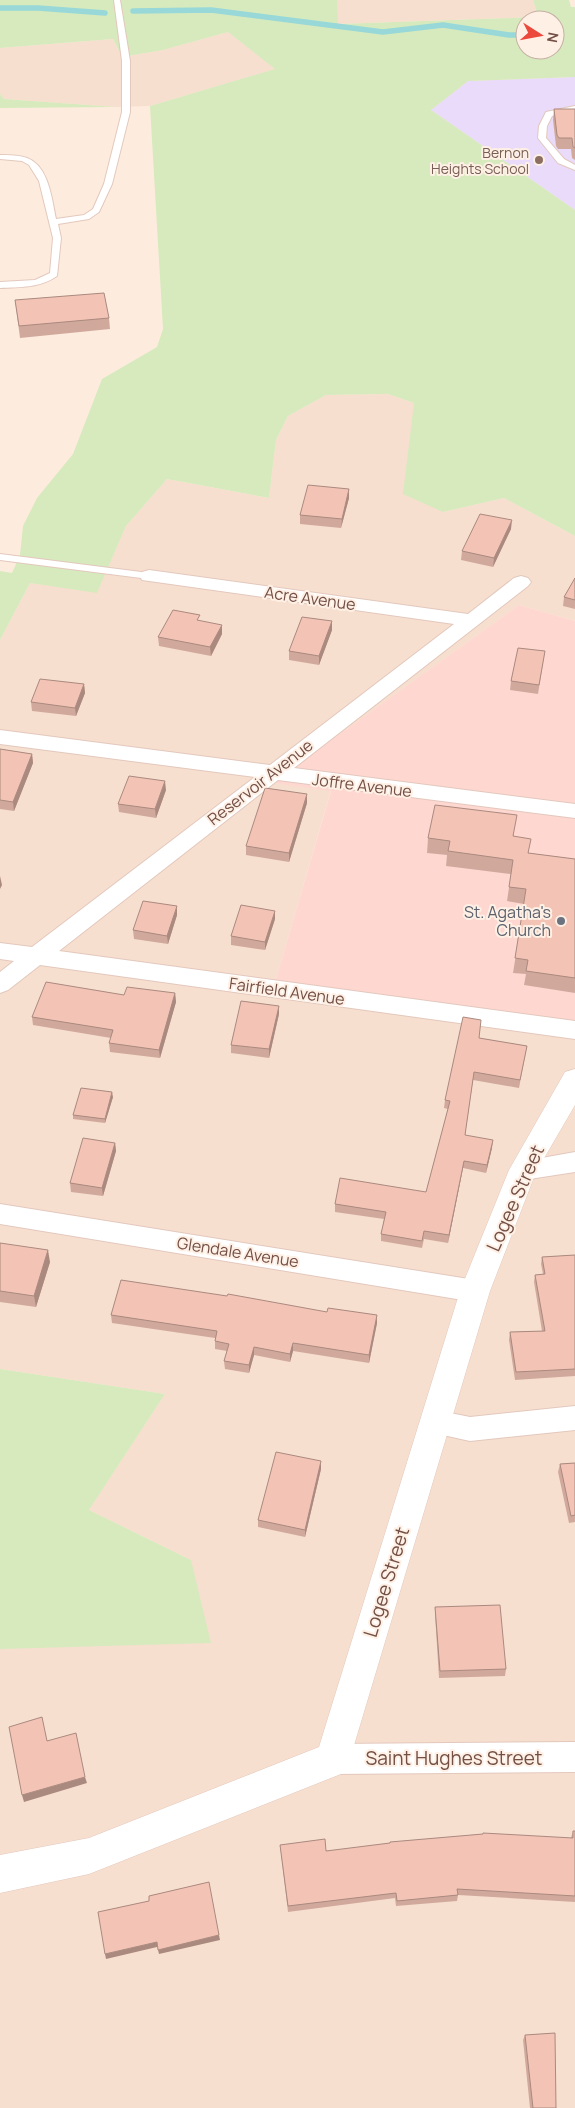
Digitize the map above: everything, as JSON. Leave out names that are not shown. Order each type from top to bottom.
[{"type":"street","name":"Acre Avenue","points":[[150,576],[470,620]]},
{"type":"street","name":"Reservoir Avenue","points":[[0,984],[271,773],[521,582]]},
{"type":"street","name":"Joffre Avenue","points":[[0,737],[575,812]]},
{"type":"street","name":"Fairfield Avenue","points":[[0,951],[575,1030]]},
{"type":"street","name":"Logee Street","points":[[333,1758],[475,1291],[523,1170],[575,1080]]},
{"type":"street","points":[[523,1170],[575,1162]]},
{"type":"street","name":"Glendale Avenue","points":[[0,1214],[475,1291]]},
{"type":"street","points":[[435,1422],[470,1429],[575,1418]]},
{"type":"street","name":"Saint Hughes Street","points":[[333,1758],[575,1757]]},
{"type":"street","points":[[0,1874],[89,1856],[333,1758]]},
{"type":"lane","points":[[53,222],[86,217],[96,210],[108,184],[126,112],[126,61],[117,0]]},
{"type":"lane","points":[[575,108],[549,114],[543,126],[542,138],[561,161],[575,168]]},
{"type":"lane","points":[[0,157],[24,159],[36,167],[47,193],[57,238],[54,274],[48,279],[40,282],[0,285]]},
{"type":"lane","points":[[0,557],[150,576]]},
{"type":"shaded area","points":[[337,0],[533,0],[536,10],[515,10],[515,18],[337,24]]},
{"type":"shaded area","points":[[228,32],[276,69],[150,106],[116,107],[4,99],[0,94],[0,48],[113,39],[122,57],[163,50]]},
{"type":"shaded area","name":"Bernon Heights School","points":[[575,77],[575,210],[431,110],[468,81]]},
{"type":"shaded area","points":[[388,394],[414,403],[443,512],[504,498],[575,536],[575,621],[519,605],[273,783],[331,790],[274,986],[575,1037],[575,2108],[0,2108],[0,1649],[15,1647],[191,1560],[89,1510],[165,1394],[0,1369],[0,640],[30,583],[97,592],[126,526],[167,479],[269,498],[276,440],[288,416],[326,395]]},
{"type":"shaded area","points":[[519,605],[575,621],[575,1037],[274,986],[331,791],[272,783]]},
{"type":"green space","points":[[0,0],[337,0],[338,24],[515,18],[515,60],[565,60],[565,10],[536,10],[533,0],[569,0],[571,7],[575,7],[575,77],[468,81],[431,110],[575,210],[575,536],[504,498],[443,512],[403,494],[414,403],[388,394],[326,395],[288,416],[276,440],[269,498],[167,479],[126,526],[97,593],[30,583],[0,640],[0,571],[12,573],[20,555],[23,526],[37,498],[73,454],[102,379],[157,347],[163,329],[150,106],[275,69],[228,32],[163,50],[122,57],[113,39],[0,48]]},
{"type":"green space","points":[[0,94],[4,99],[116,107],[0,108]]},
{"type":"green space","points":[[0,1369],[165,1394],[89,1510],[191,1560],[211,1643],[0,1649]]},
{"type":"building","points":[[554,109],[575,109],[575,148],[573,147],[572,138],[559,138],[557,135]]},
{"type":"building","points":[[104,293],[109,318],[19,326],[15,300]]},
{"type":"building","points":[[308,485],[349,489],[342,519],[300,515]]},
{"type":"building","points":[[480,514],[512,520],[494,558],[462,551]]},
{"type":"building","points":[[575,578],[575,600],[564,597]]},
{"type":"building","points":[[173,610],[200,615],[197,620],[222,625],[210,647],[158,637]]},
{"type":"building","points":[[302,617],[332,621],[319,656],[289,651]]},
{"type":"building","points":[[518,648],[545,651],[539,685],[511,681]]},
{"type":"building","points":[[40,679],[84,684],[75,708],[31,702]]},
{"type":"building","points":[[0,749],[32,754],[13,802],[0,800]]},
{"type":"building","points":[[129,776],[165,781],[155,809],[118,804]]},
{"type":"building","points":[[265,788],[307,794],[289,853],[246,846]]},
{"type":"building","name":"St. Agatha's Church","points":[[435,805],[517,815],[513,836],[531,839],[528,853],[575,859],[575,978],[526,971],[528,960],[515,958],[526,889],[509,887],[513,860],[448,851],[450,841],[428,838]]},
{"type":"building","points":[[143,901],[177,906],[167,936],[133,930]]},
{"type":"building","points":[[241,905],[275,911],[265,942],[231,936]]},
{"type":"building","points":[[46,982],[124,995],[127,987],[175,993],[159,1050],[109,1043],[113,1030],[32,1017]]},
{"type":"building","points":[[241,1001],[279,1006],[269,1049],[231,1045]]},
{"type":"building","points":[[463,1017],[481,1020],[479,1038],[527,1046],[520,1080],[474,1072],[465,1135],[493,1140],[487,1165],[464,1161],[449,1235],[424,1231],[422,1241],[381,1234],[386,1212],[335,1204],[340,1178],[426,1192],[450,1101],[445,1100]]},
{"type":"building","points":[[81,1088],[112,1092],[105,1119],[73,1115]]},
{"type":"building","points":[[83,1138],[115,1143],[102,1188],[70,1183]]},
{"type":"building","points":[[0,1243],[48,1250],[34,1296],[0,1291]]},
{"type":"building","points":[[575,1255],[575,1369],[516,1372],[510,1332],[545,1331],[535,1275],[545,1274],[542,1257]]},
{"type":"building","points":[[121,1280],[227,1296],[228,1294],[327,1312],[328,1308],[377,1315],[369,1355],[293,1343],[290,1354],[254,1347],[249,1365],[224,1361],[229,1344],[215,1341],[217,1331],[111,1315]]},
{"type":"building","points":[[276,1452],[321,1461],[305,1530],[258,1520]]},
{"type":"building","points":[[575,1463],[575,1515],[571,1516],[560,1464]]},
{"type":"building","points":[[500,1605],[506,1669],[440,1671],[435,1607]]},
{"type":"building","points":[[42,1717],[47,1741],[76,1733],[85,1777],[22,1795],[9,1727]]},
{"type":"building","points":[[573,1831],[575,1831],[575,1896],[457,1889],[458,1895],[397,1901],[396,1893],[288,1906],[280,1845],[325,1839],[326,1851],[390,1842],[483,1833],[573,1838]]},
{"type":"building","points":[[209,1882],[219,1935],[158,1950],[157,1942],[105,1954],[98,1912],[149,1901],[149,1896]]},
{"type":"building","points":[[555,2033],[556,2108],[533,2108],[525,2035]]},
{"type":"waterway","points":[[0,8],[38,8],[105,13]]},
{"type":"waterway","points":[[133,11],[211,10],[383,32],[443,25],[515,35]]},
{"type":"place","name":"Bernon Heights School","points":[[539,160]]},
{"type":"place","name":"St. Agatha's Church","points":[[561,921]]}]
